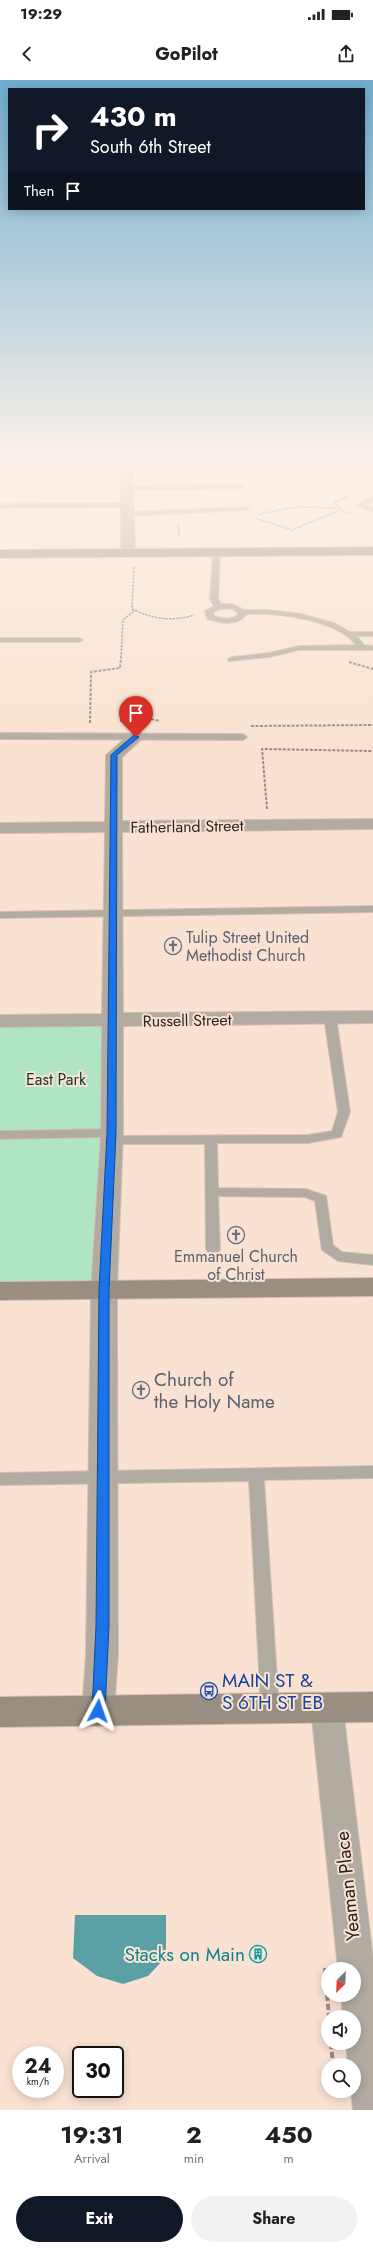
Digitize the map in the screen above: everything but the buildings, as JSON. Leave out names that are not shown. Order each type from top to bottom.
[{"type":"street","points":[[98,1711],[102,1656],[104,1290],[112,1136],[114,755],[136,737]]},
{"type":"street","name":"Fatherland Street","points":[[0,828],[373,824]]},
{"type":"street","name":"Russell Street","points":[[0,1021],[113,1021],[373,1017]]},
{"type":"street","points":[[0,1291],[373,1287]]},
{"type":"street","points":[[0,1712],[270,1710],[373,1707]]},
{"type":"street","name":"Yeaman Place","points":[[327,1709],[367,2008],[372,2110]]},
{"type":"lane","points":[[216,559],[214,599],[218,607]]},
{"type":"lane","points":[[242,612],[241,617],[236,620],[222,620],[210,617],[209,611],[218,607],[233,607],[242,612],[263,612],[322,622],[349,634],[355,638],[362,647]]},
{"type":"lane","points":[[349,634],[373,634]]},
{"type":"lane","points":[[0,640],[79,640]]},
{"type":"lane","points":[[232,659],[269,655],[299,648],[373,648]]},
{"type":"lane","points":[[0,736],[243,737]]},
{"type":"lane","points":[[0,915],[114,912],[373,910]]},
{"type":"lane","points":[[0,1134],[211,1140],[308,1139],[337,1134],[344,1112],[330,1018]]},
{"type":"lane","points":[[211,1140],[213,1249]]},
{"type":"lane","points":[[213,1192],[306,1193],[321,1199],[327,1247],[338,1256],[373,1260]]},
{"type":"lane","points":[[0,1479],[373,1472]]},
{"type":"lane","points":[[256,1475],[270,1710]]},
{"type":"path","points":[[134,566],[132,609],[154,619],[167,621],[186,618],[200,613]]},
{"type":"path","points":[[90,727],[91,672],[120,668],[124,620],[135,610]]},
{"type":"path","points":[[119,721],[147,718],[166,722]]},
{"type":"path","points":[[249,726],[373,725]]},
{"type":"path","points":[[267,816],[262,749],[373,751]]},
{"type":"green space","name":"East Park","points":[[113,1021],[104,1290],[0,1292],[0,1022]]},
{"type":"water","points":[[75,1915],[166,1915],[166,1957],[148,1976],[123,1984],[97,1976],[73,1958]]},
{"type":"place","name":"Tulip Street United Methodist Church","points":[[173,946]]},
{"type":"place","name":"Emmanuel Church of Christ","points":[[236,1235]]},
{"type":"place","name":"Church of the Holy Name","points":[[141,1390]]},
{"type":"place","name":"MAIN ST & S 6TH ST EB","points":[[209,1691]]},
{"type":"place","name":"Stacks on Main","points":[[258,1954]]},
{"type":"route","points":[[98,1711],[102,1656],[104,1290],[112,1133],[114,755],[136,737]]}]
